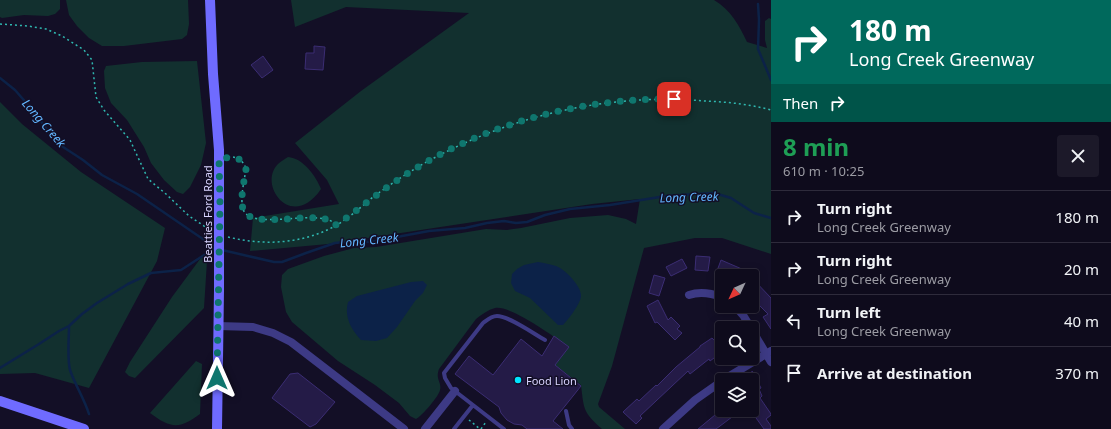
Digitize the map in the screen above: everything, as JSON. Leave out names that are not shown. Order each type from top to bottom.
[{"type":"main road","name":"Beatties Ford Road","points":[[210,0],[219,159],[220,220],[217,429]]},
{"type":"main road","points":[[0,401],[84,429]]},
{"type":"street","points":[[689,295],[701,292],[715,294]]},
{"type":"street","points":[[218,326],[253,327],[274,333],[291,342],[404,429]]},
{"type":"street","points":[[759,340],[769,353],[771,362]]},
{"type":"street","points":[[735,373],[769,353]]},
{"type":"street","points":[[663,429],[695,400],[715,386]]},
{"type":"street","points":[[425,429],[455,391]]},
{"type":"lane","points":[[504,429],[447,384],[444,373],[483,323],[489,318],[496,316],[506,318],[545,340]]},
{"type":"lane","points":[[454,429],[473,405]]},
{"type":"lane","points":[[566,411],[569,425],[572,429]]},
{"type":"path","points":[[0,24],[46,29],[68,39],[84,50],[92,60],[96,97],[104,110],[130,140],[148,179],[189,216],[211,231]]},
{"type":"path","points":[[226,236],[257,242],[289,242],[312,236],[336,225],[383,190],[432,158],[483,135],[512,124],[551,113],[600,103],[654,99],[688,99],[727,102],[771,110]]},
{"type":"path","points":[[219,159],[232,157],[237,158],[245,166],[242,205],[245,212],[251,217],[267,220],[321,218],[330,219],[336,225]]},
{"type":"path","points":[[468,420],[480,429]]},
{"type":"green space","points":[[0,0],[60,0],[60,9],[55,14],[48,16],[24,15],[2,18],[0,17]]},
{"type":"green space","points":[[66,0],[188,0],[189,24],[187,35],[182,39],[124,46],[102,46],[89,38],[77,26],[69,15]]},
{"type":"green space","points":[[291,0],[714,0],[725,8],[734,18],[747,42],[767,48],[765,40],[765,21],[769,18],[771,19],[771,254],[722,238],[695,238],[644,248],[612,366],[598,404],[599,407],[625,429],[602,429],[588,414],[584,405],[581,385],[555,365],[568,347],[522,316],[502,308],[492,309],[476,319],[439,369],[438,376],[440,390],[437,397],[416,419],[410,416],[399,403],[375,385],[338,361],[292,322],[286,312],[281,287],[282,275],[288,269],[324,256],[354,248],[376,247],[486,229],[507,230],[570,218],[608,215],[626,219],[636,224],[640,199],[592,204],[328,244],[250,251],[253,218],[339,204],[327,180],[295,143],[361,91],[469,13],[346,7],[295,27]]},
{"type":"green space","points":[[197,61],[206,143],[201,165],[190,187],[183,194],[177,192],[164,180],[151,163],[144,147],[127,120],[111,103],[105,88],[104,71],[106,66],[142,62]]},
{"type":"green space","points":[[0,102],[22,124],[81,172],[165,228],[157,261],[89,388],[35,373],[0,374]]},
{"type":"green space","points":[[288,157],[294,158],[304,164],[312,173],[321,189],[310,201],[299,206],[289,206],[281,200],[275,192],[272,183],[273,173],[278,164]]},
{"type":"green space","points":[[203,255],[207,261],[204,308],[135,378],[129,376],[125,372],[130,362],[172,297]]},
{"type":"green space","points":[[196,361],[202,364],[200,414],[187,422],[175,425],[164,422],[150,413]]},
{"type":"water","points":[[538,262],[560,268],[576,283],[581,292],[579,303],[563,325],[558,325],[530,298],[515,291],[511,283],[512,274],[517,269],[524,265]]},
{"type":"water","points":[[423,281],[427,285],[423,293],[415,301],[397,327],[387,338],[376,341],[361,340],[354,332],[349,322],[347,313],[348,302],[357,296],[411,282]]},
{"type":"building","points":[[314,46],[325,47],[323,70],[305,69],[306,53],[314,53]]},
{"type":"building","points":[[263,56],[273,70],[262,78],[251,65]]},
{"type":"building","points":[[696,256],[710,257],[708,271],[695,270]]},
{"type":"building","points":[[682,259],[687,268],[671,276],[666,267]]},
{"type":"building","points":[[721,260],[742,269],[718,269]]},
{"type":"building","points":[[654,275],[665,278],[659,296],[649,293]]},
{"type":"building","points":[[759,285],[771,298],[771,329],[763,317],[768,314],[759,305]]},
{"type":"building","points":[[658,300],[668,320],[671,317],[680,326],[677,329],[682,333],[675,340],[657,322],[655,323],[647,306]]},
{"type":"building","name":"Food Lion","points":[[554,336],[569,347],[555,365],[581,386],[553,421],[563,429],[527,429],[522,425],[514,424],[507,420],[501,413],[499,407],[455,374],[469,356],[493,375],[521,339],[542,356]]},
{"type":"building","points":[[712,338],[714,340],[715,357],[710,361],[709,359],[690,374],[688,371],[640,416],[642,418],[636,424],[623,412],[637,399],[639,401],[656,385],[657,386],[700,346]]},
{"type":"building","points":[[298,373],[335,402],[316,424],[310,427],[272,398],[290,374]]},
{"type":"building","points":[[759,389],[762,396],[760,398],[771,414],[766,419],[771,426],[771,429],[764,429],[755,417],[759,417]]},
{"type":"building","points":[[715,415],[715,417],[732,417],[716,429],[698,429]]},
{"type":"waterway","points":[[758,4],[758,49],[771,80]]},
{"type":"waterway","name":"Long Creek","points":[[0,78],[15,90],[60,145],[102,175],[137,194],[216,248]]},
{"type":"waterway","name":"Long Creek","points":[[222,250],[274,262],[282,262],[335,243],[353,241],[370,242],[429,231],[465,228],[504,221],[516,223],[527,222],[545,215],[570,209],[610,205],[666,196],[712,193],[731,198],[754,213],[771,218]]},
{"type":"waterway","points":[[0,368],[69,326],[97,303],[128,284],[151,273],[181,270],[215,248]]},
{"type":"waterway","points":[[69,326],[68,354],[70,370],[89,414]]},
{"type":"place","name":"Food Lion","points":[[518,380]]},
{"type":"route","points":[[217,378],[220,204],[219,159],[232,157],[237,158],[245,166],[246,169],[242,201],[243,209],[247,215],[267,220],[289,218],[330,219],[336,225],[383,190],[432,158],[512,124],[560,110],[600,103],[641,99],[674,99]]}]
